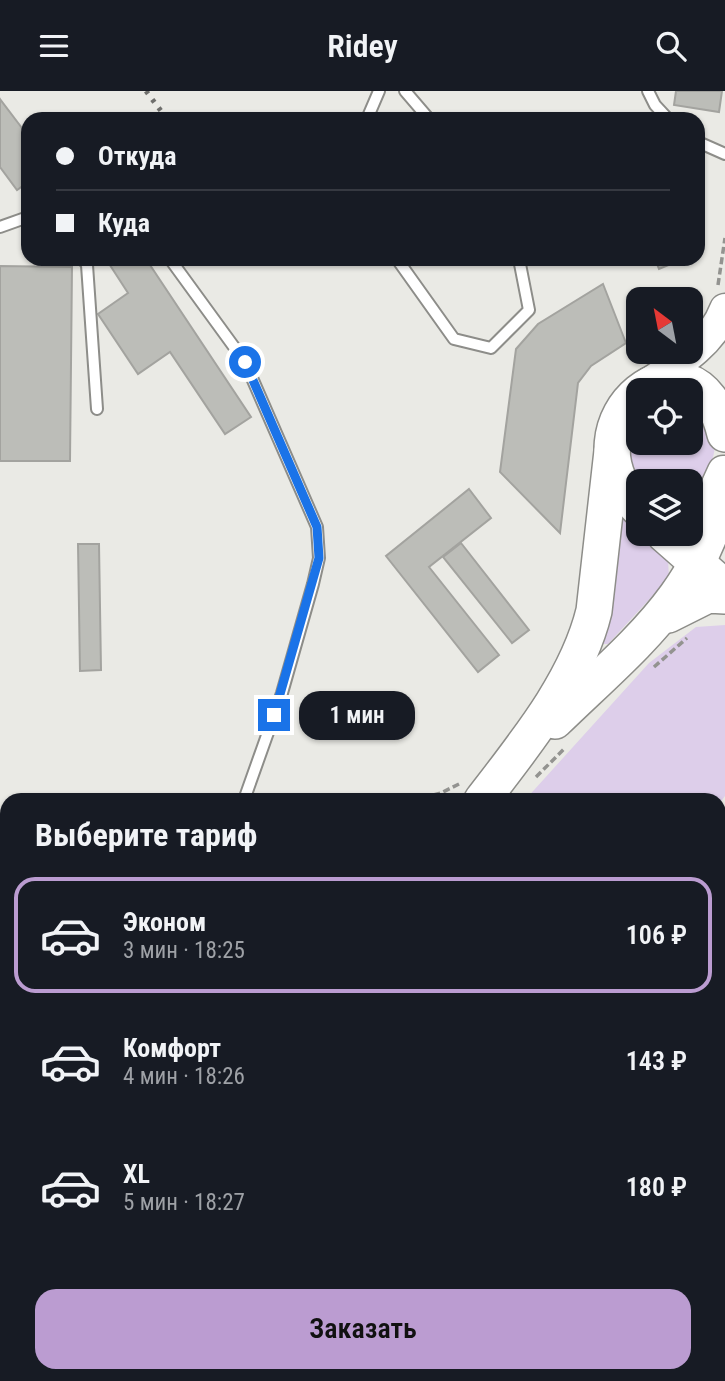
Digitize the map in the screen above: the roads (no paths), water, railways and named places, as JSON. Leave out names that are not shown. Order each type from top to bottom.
[{"type":"highway","points":[[703,393],[715,407],[725,434]]},
{"type":"highway","points":[[503,772],[564,683],[588,634],[612,451],[620,415],[626,403]]},
{"type":"highway","points":[[612,451],[615,471],[626,489]]},
{"type":"highway","points":[[713,496],[712,556],[725,588]]},
{"type":"highway","points":[[690,546],[712,556]]},
{"type":"highway","points":[[475,790],[503,772],[636,642],[712,556]]},
{"type":"highway","points":[[636,642],[678,608],[708,595],[725,596]]},
{"type":"main road","points":[[656,378],[696,350],[715,329],[725,309]]},
{"type":"main road","points":[[713,496],[725,464]]},
{"type":"lane","points":[[370,112],[379,91]]},
{"type":"lane","points":[[405,91],[423,112]]},
{"type":"lane","points":[[648,91],[662,112]]},
{"type":"lane","points":[[705,145],[725,154]]},
{"type":"lane","points":[[0,227],[21,220]]},
{"type":"lane","points":[[86,266],[97,409]]},
{"type":"lane","points":[[175,266],[245,362],[317,527],[319,558],[313,584],[282,693],[246,793]]},
{"type":"lane","points":[[402,266],[454,339],[491,348],[529,310],[520,266]]},
{"type":"railway","points":[[146,91],[162,112]]}]
